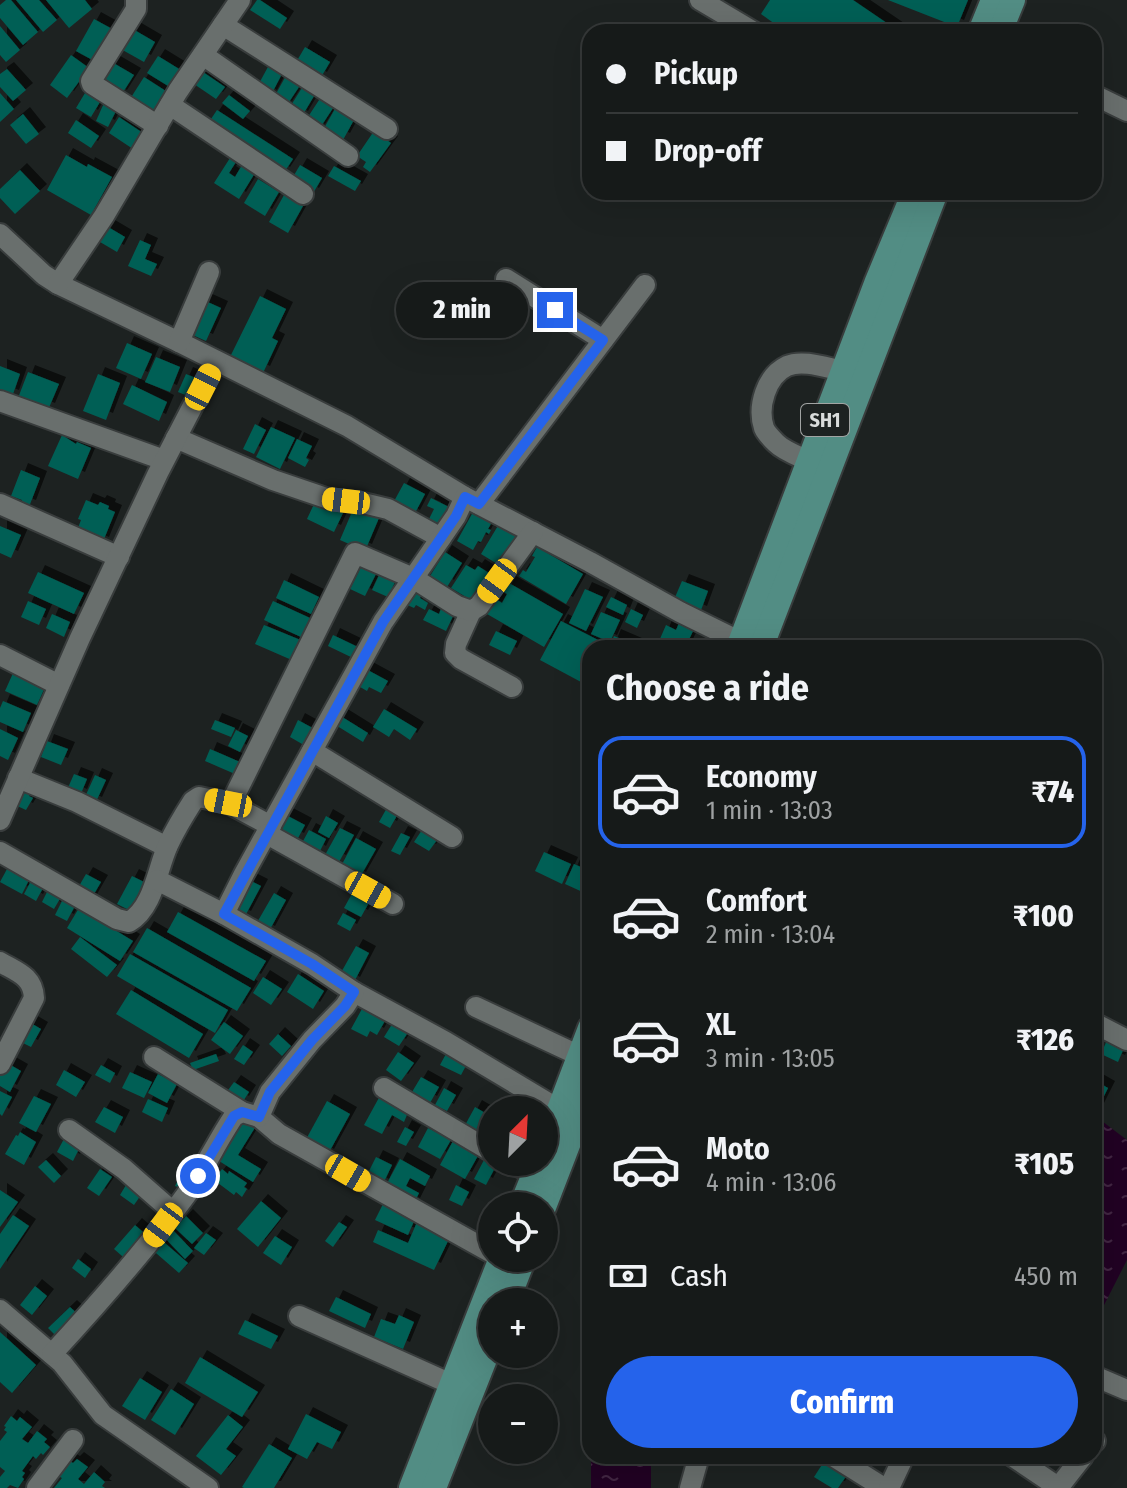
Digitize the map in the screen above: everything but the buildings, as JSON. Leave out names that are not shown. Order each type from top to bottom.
[{"type":"main road","points":[[983,24],[993,0]]},
{"type":"main road","points":[[1003,24],[1013,0]]},
{"type":"main road","name":"SH1","points":[[750,640],[809,461],[911,200]]},
{"type":"main road","name":"SH1","points":[[750,640],[933,200]]},
{"type":"main road","points":[[558,1115],[582,1050]]},
{"type":"main road","points":[[550,1192],[582,1109]]},
{"type":"main road","points":[[411,1488],[495,1272]]},
{"type":"main road","points":[[434,1488],[481,1368]]},
{"type":"street","points":[[136,0],[136,9],[91,82],[158,126]]},
{"type":"street","points":[[58,284],[240,0]]},
{"type":"street","points":[[700,0],[740,24]]},
{"type":"street","points":[[223,25],[387,129]]},
{"type":"street","points":[[203,55],[348,156]]},
{"type":"street","points":[[1102,99],[1127,111]]},
{"type":"street","points":[[170,105],[303,194]]},
{"type":"street","points":[[0,234],[58,284],[347,426],[472,500],[736,640]]},
{"type":"street","points":[[179,342],[209,272]]},
{"type":"street","points":[[506,279],[603,340]]},
{"type":"street","points":[[224,914],[383,622],[456,516],[645,285]]},
{"type":"street","points":[[0,820],[164,460],[216,361]]},
{"type":"street","points":[[809,461],[778,445],[764,430],[762,410],[765,393],[773,377],[788,366],[808,364],[843,371]]},
{"type":"street","points":[[0,401],[164,460]]},
{"type":"street","points":[[176,438],[273,480],[329,499],[388,509],[441,538]]},
{"type":"street","points":[[0,504],[119,557]]},
{"type":"street","points":[[512,687],[461,659],[455,653],[456,644],[471,611],[479,606],[533,532]]},
{"type":"street","points":[[228,803],[253,760],[355,553],[413,578],[457,606],[471,611]]},
{"type":"street","points":[[0,655],[59,685]]},
{"type":"street","points":[[312,751],[452,837]]},
{"type":"street","points":[[18,778],[77,802],[167,847]]},
{"type":"street","points":[[0,852],[117,919],[129,922],[138,917],[157,880],[167,847],[193,801],[199,797],[228,803],[393,904]]},
{"type":"street","points":[[157,880],[312,964],[354,992],[560,1110]]},
{"type":"street","points":[[0,962],[29,980],[34,987],[34,998],[0,1064]]},
{"type":"street","points":[[52,1354],[116,1284],[188,1193],[234,1116],[251,1114],[354,992]]},
{"type":"street","points":[[476,1007],[580,1056]]},
{"type":"street","points":[[1102,1025],[1125,1032]]},
{"type":"street","points":[[154,1057],[279,1134],[478,1245]]},
{"type":"street","points":[[384,1088],[478,1144]]},
{"type":"street","points":[[69,1130],[124,1169],[173,1212]]},
{"type":"street","points":[[0,1310],[62,1363],[103,1415],[208,1488]]},
{"type":"street","points":[[299,1316],[451,1384]]},
{"type":"street","points":[[1102,1378],[1126,1386]]},
{"type":"street","points":[[37,1488],[73,1440]]},
{"type":"street","points":[[690,1488],[697,1464]]},
{"type":"street","points":[[846,1464],[887,1488],[900,1464]]},
{"type":"street","points":[[1024,1464],[1058,1488],[1077,1464]]},
{"type":"water","points":[[1102,1121],[1127,1140],[1127,1260],[1102,1309]]},
{"type":"water","points":[[591,1464],[651,1464],[651,1488],[591,1488]]},
{"type":"route","points":[[198,1176],[234,1116],[242,1112],[259,1117],[270,1092],[354,992],[312,964],[224,914],[383,622],[456,516],[465,497],[479,504],[603,340],[555,310]]}]
